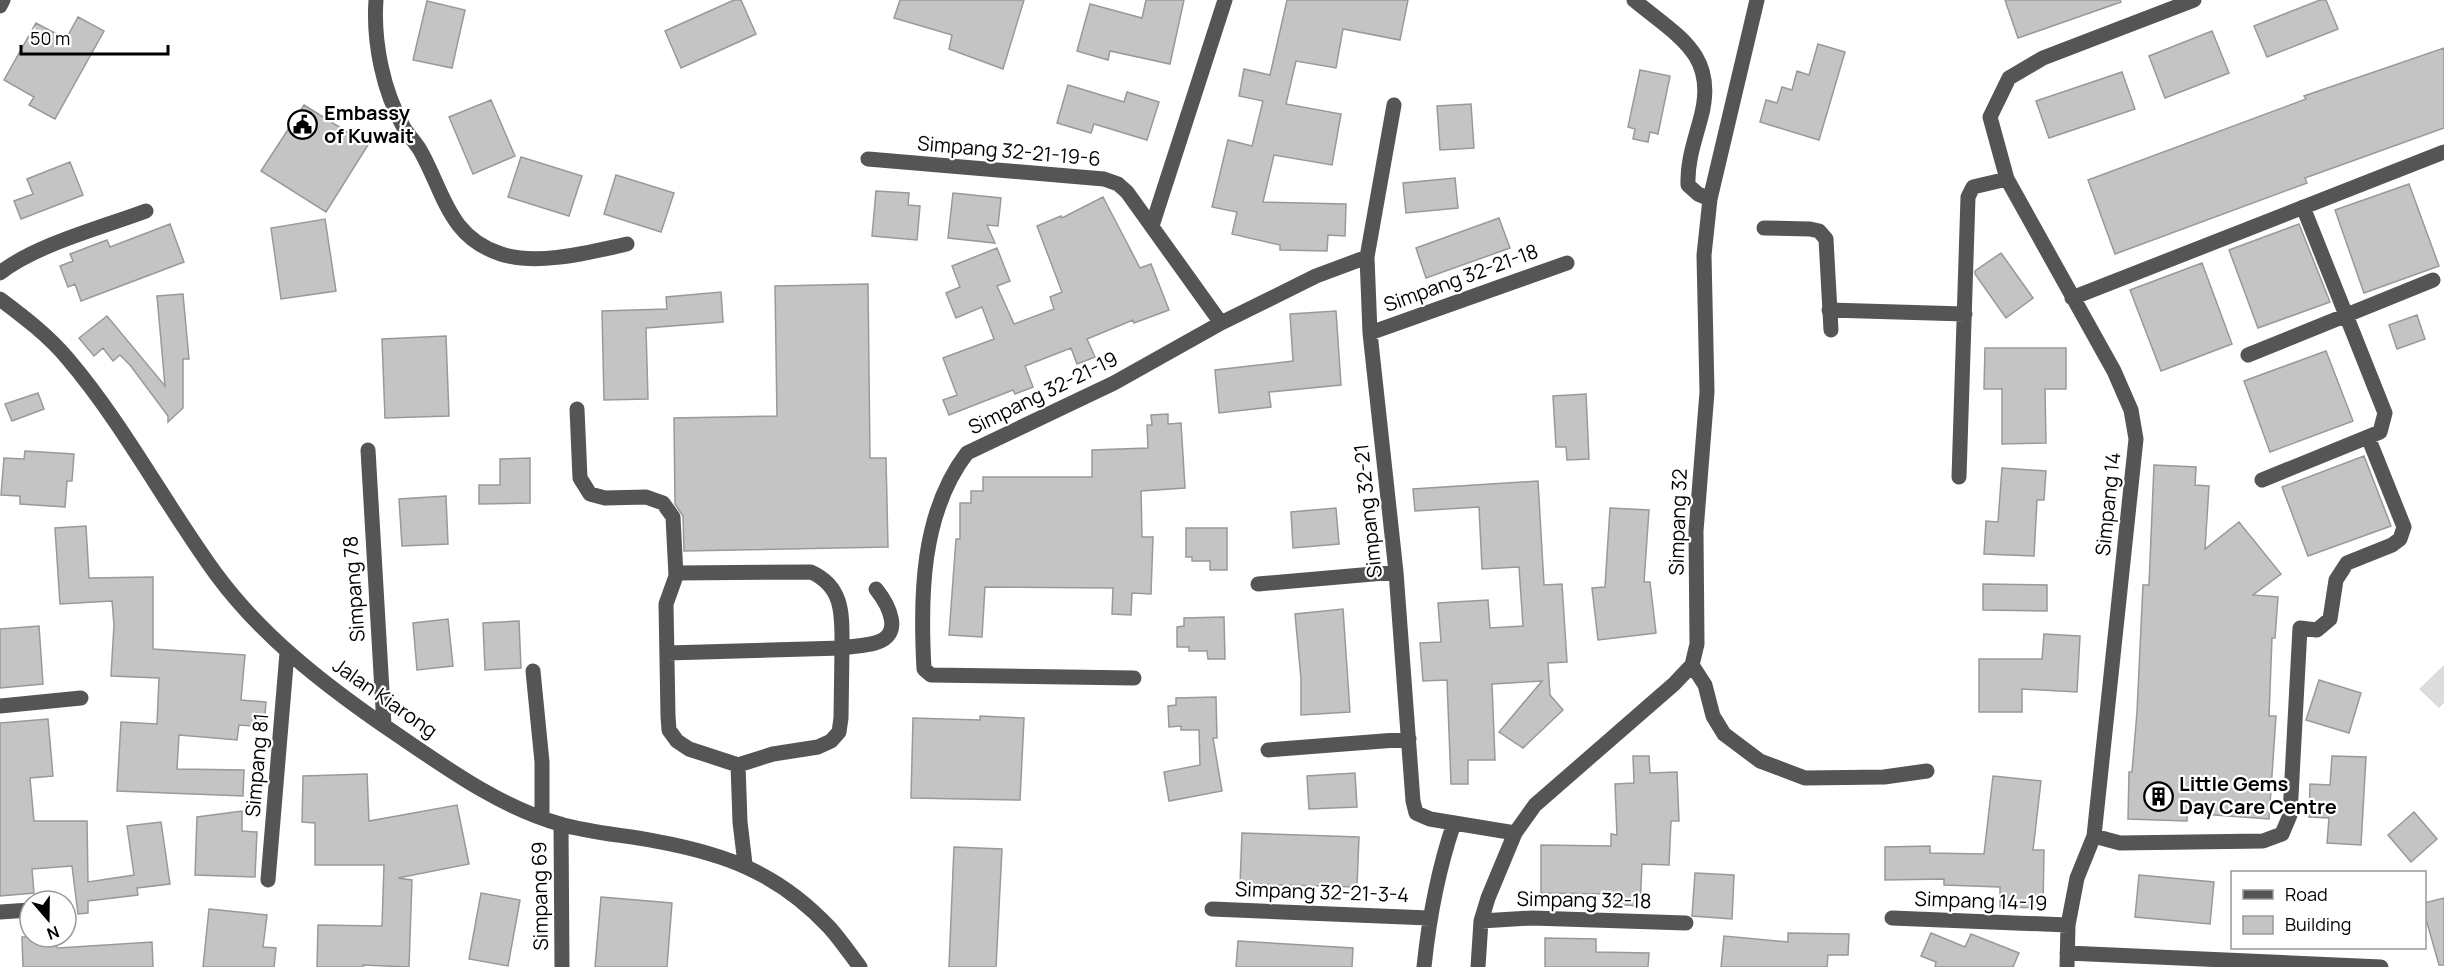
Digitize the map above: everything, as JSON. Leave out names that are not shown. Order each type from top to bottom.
[{"type":"street","points":[[0,6],[3,0]]},
{"type":"street","points":[[376,0],[378,52],[388,92],[455,223],[477,243],[502,254],[532,257],[569,256],[627,244]]},
{"type":"street","points":[[1152,226],[1225,0]]},
{"type":"street","points":[[1634,0],[1691,47],[1700,61],[1706,86],[1704,106],[1688,170],[1688,185],[1698,194],[1710,199]]},
{"type":"street","name":"Simpang 32","points":[[1692,665],[1697,644],[1696,531],[1707,392],[1704,255],[1710,199],[1757,0]]},
{"type":"street","name":"Simpang 14","points":[[2067,960],[2068,925],[2077,878],[2094,836],[2136,439],[2131,410],[2114,371],[2007,179],[1990,117],[2008,78],[2043,58],[2194,0]]},
{"type":"street","name":"Simpang 32-21","points":[[1394,105],[1367,257],[1370,333],[1396,572],[1416,813],[1430,819],[1515,833]]},
{"type":"street","points":[[2072,298],[2444,152]]},
{"type":"street","name":"Simpang 32-21-19-6","points":[[868,159],[1104,179],[1118,184],[1128,192],[1221,323]]},
{"type":"street","points":[[1959,477],[1968,197],[1973,187],[2007,179]]},
{"type":"street","points":[[2262,480],[2380,432],[2385,413],[2303,207]]},
{"type":"street","points":[[0,273],[32,253],[146,211]]},
{"type":"street","points":[[1764,228],[1810,229],[1819,231],[1826,239],[1831,330]]},
{"type":"street","name":"Simpang 32-21-19","points":[[1134,678],[932,675],[924,669],[926,556],[931,532],[953,471],[967,453],[1113,383],[1221,323],[1316,276],[1367,257]]},
{"type":"street","name":"Simpang 32-21-18","points":[[1370,333],[1567,263]]},
{"type":"street","points":[[2248,355],[2433,280]]},
{"type":"street","name":"Jalan Kiarong","points":[[0,299],[68,357],[113,419],[217,575],[250,615],[287,653],[384,725],[511,807],[561,824],[700,849],[745,864],[801,900],[830,928],[860,967]]},
{"type":"street","points":[[1830,310],[1965,314]]},
{"type":"street","points":[[577,409],[580,478],[590,494],[605,498],[646,497],[663,503],[673,517],[676,573],[666,604],[669,730],[677,741],[689,749],[738,765],[773,754],[818,747],[831,741],[838,732],[841,718],[841,614],[836,591],[824,578],[812,572],[676,573]]},
{"type":"street","points":[[2094,836],[2120,843],[2263,841],[2282,834],[2290,814],[2300,628],[2318,630],[2331,619],[2336,580],[2348,563],[2392,545],[2400,539],[2404,527],[2368,437]]},
{"type":"street","name":"Simpang 78","points":[[368,450],[384,725]]},
{"type":"street","points":[[1258,584],[1396,572]]},
{"type":"street","points":[[667,653],[842,648],[875,643],[886,636],[891,627],[892,616],[888,604],[876,589]]},
{"type":"street","name":"Simpang 81","points":[[268,880],[287,653]]},
{"type":"street","points":[[1478,967],[1481,921],[1515,833],[1536,805],[1674,684],[1692,665],[1705,686],[1713,716],[1724,734],[1760,761],[1806,778],[1884,777],[1927,771]]},
{"type":"street","points":[[533,671],[542,762],[542,818]]},
{"type":"street","points":[[0,706],[81,698]]},
{"type":"street","points":[[1268,750],[1409,739]]},
{"type":"street","points":[[738,765],[740,822],[745,864]]},
{"type":"street","points":[[1424,967],[1430,918],[1445,850],[1454,823]]},
{"type":"street","name":"Simpang 69","points":[[561,824],[562,967]]},
{"type":"street","name":"Simpang 32-21-3-4","points":[[1212,909],[1430,918]]},
{"type":"street","points":[[0,912],[18,911]]},
{"type":"street","name":"Simpang 32-18","points":[[1481,921],[1532,918],[1686,923]]},
{"type":"street","name":"Simpang 14-19","points":[[1892,918],[2068,925]]},
{"type":"street","points":[[2067,960],[2381,967]]},
{"type":"shaded area","points":[[2444,665],[2444,703],[2439,708],[2419,689]]},
{"type":"building","points":[[734,0],[741,0],[756,34],[681,68],[665,31]]},
{"type":"building","points":[[900,0],[1024,0],[1003,69],[949,49],[952,35],[894,18]]},
{"type":"building","points":[[1146,0],[1184,0],[1170,64],[1110,51],[1108,60],[1077,51],[1090,4],[1142,18]]},
{"type":"building","points":[[1287,0],[1408,0],[1400,40],[1343,29],[1336,68],[1296,61],[1286,104],[1341,114],[1332,165],[1274,155],[1263,202],[1346,204],[1345,236],[1328,235],[1327,251],[1280,250],[1280,245],[1232,234],[1237,212],[1212,207],[1228,140],[1252,146],[1263,101],[1239,96],[1244,69],[1270,75]]},
{"type":"building","points":[[2005,0],[2120,0],[2121,2],[2018,38]]},
{"type":"building","points":[[2320,0],[2326,0],[2338,29],[2267,57],[2254,26]]},
{"type":"building","points":[[427,1],[465,10],[452,68],[413,60]]},
{"type":"building","points":[[78,17],[104,31],[55,119],[29,105],[34,97],[4,80],[36,23],[66,39]]},
{"type":"building","points":[[2212,31],[2229,73],[2165,98],[2149,56]]},
{"type":"building","points":[[1818,44],[1845,52],[1819,140],[1760,122],[1766,100],[1777,103],[1782,87],[1792,90],[1797,71],[1809,75]]},
{"type":"building","points":[[2444,48],[2444,128],[2305,178],[2307,183],[2115,254],[2088,180],[2306,99],[2304,96]]},
{"type":"building","points":[[1640,70],[1670,76],[1658,134],[1650,132],[1648,142],[1633,139],[1635,129],[1628,127]]},
{"type":"building","points":[[2122,72],[2135,109],[2049,138],[2036,101]]},
{"type":"building","points":[[1068,85],[1124,102],[1127,92],[1159,102],[1147,140],[1094,124],[1091,133],[1057,123]]},
{"type":"building","points":[[491,100],[515,156],[473,174],[449,117]]},
{"type":"building","points":[[1471,104],[1474,148],[1440,150],[1437,106]]},
{"type":"building","points":[[304,105],[368,145],[326,212],[261,171]]},
{"type":"building","points":[[521,157],[582,176],[569,216],[508,197]]},
{"type":"building","points":[[70,162],[83,195],[21,219],[14,201],[33,194],[27,179]]},
{"type":"building","points":[[616,175],[674,193],[661,232],[604,214]]},
{"type":"building","points":[[1455,178],[1458,208],[1406,213],[1403,183]]},
{"type":"building","points":[[2409,184],[2439,266],[2364,293],[2335,210]]},
{"type":"building","points":[[876,191],[909,193],[908,205],[920,206],[917,240],[872,236]]},
{"type":"building","points":[[953,193],[1001,198],[998,226],[987,225],[995,243],[948,238]]},
{"type":"building","points":[[1103,197],[1140,268],[1151,264],[1169,310],[1134,323],[1133,320],[1087,339],[1095,357],[1077,364],[1071,348],[1025,366],[1033,387],[1015,394],[1013,390],[949,415],[943,400],[957,395],[943,358],[994,339],[982,307],[956,318],[946,293],[960,287],[952,266],[997,248],[1010,281],[997,286],[1014,324],[1054,309],[1050,297],[1062,292],[1037,226],[1061,216],[1062,218]]},
{"type":"building","points":[[1499,218],[1510,248],[1426,278],[1416,248]]},
{"type":"building","points":[[325,219],[336,291],[281,299],[271,228]]},
{"type":"building","points":[[170,224],[184,262],[81,301],[75,284],[68,287],[60,266],[73,261],[70,254],[107,240],[110,247]]},
{"type":"building","points":[[2299,224],[2330,302],[2258,328],[2229,250]]},
{"type":"building","points":[[2001,253],[2033,298],[2006,318],[1975,274],[1975,271]]},
{"type":"building","points":[[2202,263],[2232,344],[2161,371],[2130,290]]},
{"type":"building","points":[[868,284],[870,458],[886,458],[888,547],[684,551],[683,516],[675,504],[674,418],[777,416],[775,286]]},
{"type":"building","points":[[721,292],[723,322],[646,328],[648,399],[604,400],[602,311],[667,309],[666,297]]},
{"type":"building","points":[[183,294],[189,359],[183,359],[183,408],[168,422],[168,416],[120,355],[113,361],[103,348],[94,356],[79,338],[107,316],[165,386],[157,296]]},
{"type":"building","points":[[1336,311],[1341,385],[1269,392],[1271,407],[1219,413],[1215,370],[1293,361],[1290,314]]},
{"type":"building","points":[[2417,315],[2425,339],[2397,349],[2389,325]]},
{"type":"building","points":[[446,336],[449,416],[385,418],[382,339]]},
{"type":"building","points":[[1985,348],[2066,348],[2066,389],[2045,389],[2046,443],[2002,444],[2002,389],[1984,389]]},
{"type":"building","points":[[2326,351],[2353,421],[2270,452],[2244,381]]},
{"type":"building","points":[[38,393],[44,409],[12,421],[5,404]]},
{"type":"building","points":[[1586,394],[1589,459],[1567,460],[1566,447],[1556,447],[1553,396]]},
{"type":"building","points":[[1168,414],[1168,424],[1181,423],[1185,488],[1141,491],[1142,537],[1153,537],[1151,594],[1132,593],[1131,615],[1112,614],[1113,588],[985,587],[982,637],[949,635],[956,539],[960,539],[960,503],[971,503],[971,491],[983,491],[983,477],[1092,477],[1092,450],[1148,448],[1147,425],[1152,425],[1151,415]]},
{"type":"building","points":[[25,451],[74,454],[72,481],[67,481],[65,507],[20,504],[20,496],[1,495],[4,458],[24,459]]},
{"type":"building","points":[[2364,456],[2391,526],[2308,556],[2282,487]]},
{"type":"building","points":[[530,458],[530,503],[479,504],[479,485],[500,485],[500,459]]},
{"type":"building","points":[[2154,465],[2196,467],[2195,485],[2209,486],[2205,549],[2239,522],[2281,574],[2253,595],[2278,597],[2275,638],[2272,638],[2269,716],[2276,716],[2269,819],[2187,813],[2187,821],[2128,819],[2129,772],[2132,772],[2137,712],[2143,585],[2149,585]]},
{"type":"building","points":[[2002,468],[2046,471],[2044,500],[2037,500],[2034,556],[1984,554],[1986,521],[1998,522]]},
{"type":"building","points":[[1538,481],[1544,585],[1562,584],[1567,662],[1548,663],[1550,695],[1563,710],[1523,748],[1499,732],[1542,681],[1492,684],[1495,760],[1468,760],[1468,784],[1451,784],[1447,680],[1423,681],[1420,643],[1441,642],[1438,603],[1488,600],[1490,628],[1523,626],[1519,567],[1482,569],[1479,507],[1415,511],[1413,489]]},
{"type":"building","points":[[446,496],[448,544],[402,546],[399,499]]},
{"type":"building","points":[[1336,508],[1339,544],[1293,548],[1291,512]]},
{"type":"building","points":[[1610,508],[1649,510],[1644,582],[1650,582],[1656,633],[1598,640],[1592,588],[1605,587]]},
{"type":"building","points":[[86,526],[89,578],[153,577],[153,649],[245,655],[241,700],[266,702],[264,727],[239,725],[237,740],[179,735],[177,769],[244,770],[243,796],[117,791],[121,722],[157,724],[159,678],[111,676],[114,625],[112,601],[60,604],[55,528]]},
{"type":"building","points":[[1186,528],[1227,528],[1227,570],[1210,570],[1210,561],[1192,561],[1192,557],[1186,557]]},
{"type":"building","points":[[1983,584],[2047,585],[2047,611],[1983,610]]},
{"type":"building","points":[[1343,609],[1350,712],[1301,715],[1301,679],[1295,614]]},
{"type":"building","points":[[1224,617],[1225,659],[1208,659],[1207,651],[1189,651],[1189,647],[1177,647],[1177,627],[1184,626],[1184,618]]},
{"type":"building","points":[[448,619],[453,666],[417,670],[413,623]]},
{"type":"building","points":[[519,621],[521,668],[485,670],[483,623]]},
{"type":"building","points":[[39,626],[43,684],[0,688],[0,629]]},
{"type":"building","points":[[2044,634],[2080,636],[2077,692],[2022,689],[2022,712],[1979,712],[1979,659],[2042,659]]},
{"type":"building","points":[[2319,680],[2361,693],[2349,733],[2306,720]]},
{"type":"building","points":[[1216,697],[1217,738],[1213,738],[1222,791],[1169,801],[1164,772],[1200,765],[1199,730],[1181,730],[1181,726],[1169,727],[1168,706],[1176,705],[1176,698]]},
{"type":"building","points":[[980,716],[1024,718],[1020,800],[911,798],[913,718],[980,720]]},
{"type":"building","points":[[48,719],[53,776],[30,778],[34,821],[87,821],[88,882],[134,875],[127,826],[161,822],[170,884],[137,888],[138,895],[88,901],[88,913],[78,914],[78,889],[75,889],[72,866],[32,869],[34,889],[18,889],[18,894],[0,896],[0,723]]},
{"type":"building","points":[[1633,756],[1649,756],[1650,773],[1677,772],[1679,821],[1671,821],[1669,865],[1642,864],[1640,906],[1608,904],[1609,894],[1541,893],[1541,845],[1611,846],[1611,834],[1617,835],[1615,784],[1634,783]]},
{"type":"building","points":[[2332,756],[2366,757],[2361,845],[2327,843],[2329,818],[2309,817],[2310,784],[2330,785]]},
{"type":"building","points":[[1355,773],[1357,807],[1309,809],[1307,776]]},
{"type":"building","points":[[367,774],[369,821],[457,805],[469,864],[398,878],[412,880],[409,967],[363,965],[363,967],[317,967],[318,925],[382,926],[384,865],[315,865],[315,823],[302,822],[303,776]]},
{"type":"building","points":[[1993,776],[2041,781],[2033,850],[2044,850],[2043,908],[2000,907],[2000,887],[1944,885],[1944,879],[1885,880],[1885,847],[1930,846],[1930,853],[1984,854]]},
{"type":"building","points":[[242,811],[242,831],[257,832],[255,877],[195,875],[197,817]]},
{"type":"building","points":[[2414,812],[2437,839],[2411,862],[2388,835]]},
{"type":"building","points":[[1242,833],[1359,837],[1357,887],[1240,884]]},
{"type":"building","points":[[954,847],[1002,849],[996,967],[949,967]]},
{"type":"building","points":[[1695,873],[1734,875],[1732,919],[1692,916]]},
{"type":"building","points":[[2139,875],[2214,882],[2210,924],[2135,917]]},
{"type":"building","points":[[481,893],[520,900],[508,966],[469,959]]},
{"type":"building","points":[[601,897],[672,903],[667,967],[595,967]]},
{"type":"building","points":[[2444,898],[2444,965],[2439,965],[2426,919],[2426,902]]},
{"type":"building","points":[[209,909],[267,915],[263,947],[276,948],[274,967],[203,967]]},
{"type":"building","points":[[1788,933],[1849,934],[1848,955],[1828,955],[1827,967],[1721,967],[1724,936],[1788,942]]},
{"type":"building","points":[[1931,933],[1965,947],[1971,934],[2019,953],[2013,967],[1935,967],[1936,962],[1921,956]]},
{"type":"building","points":[[1545,938],[1596,939],[1596,952],[1649,953],[1648,967],[1545,967]]},
{"type":"building","points":[[1238,941],[1353,948],[1352,967],[1236,967]]},
{"type":"building","points":[[152,942],[153,967],[23,967],[22,949],[78,949],[78,947]]},
{"type":"place","name":"Embassy of Kuwait","points":[[303,125]]},
{"type":"place","name":"Little Gems Day Care Centre","points":[[2158,796]]}]
